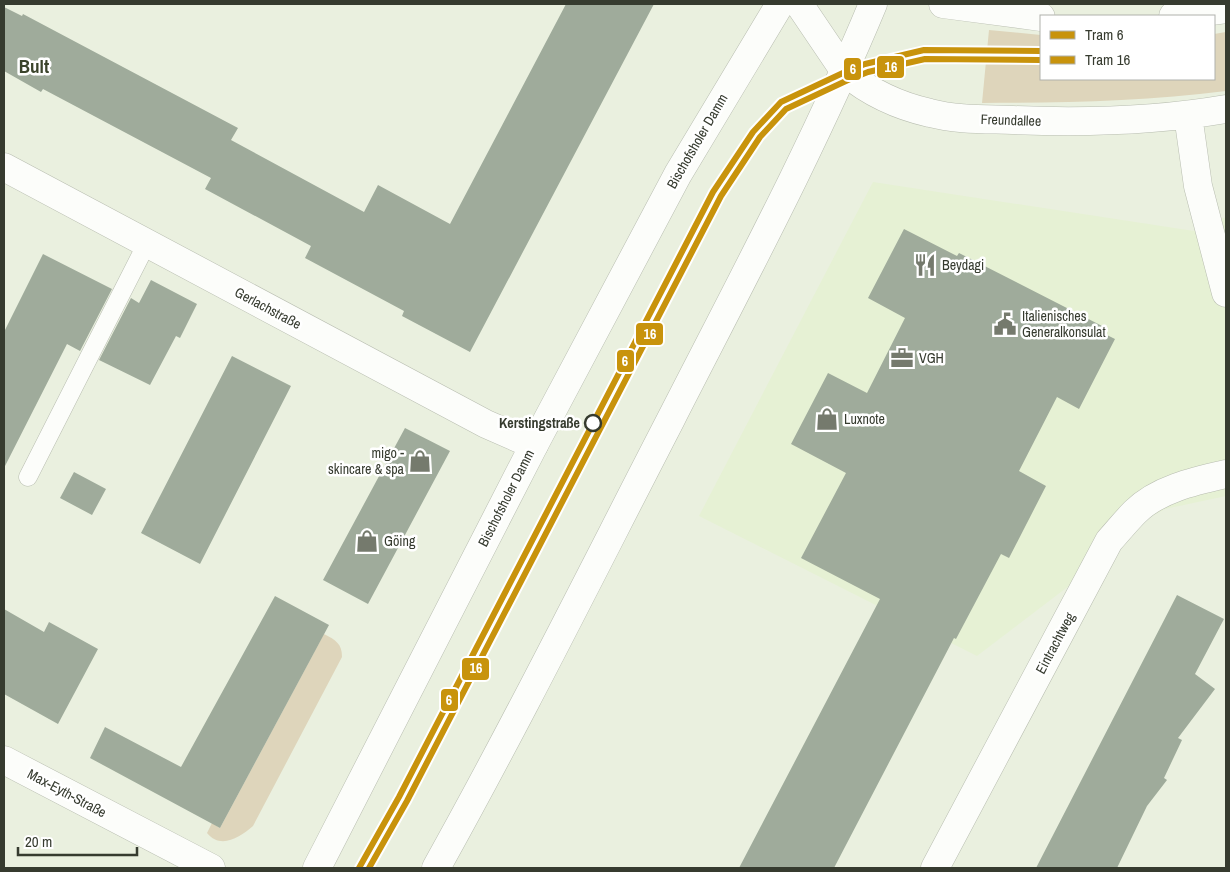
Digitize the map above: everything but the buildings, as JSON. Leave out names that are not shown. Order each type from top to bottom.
[{"type":"street","name":"Bischofsholer Damm","points":[[317,868],[534,445],[678,174],[780,4]]},
{"type":"street","points":[[799,4],[844,72]]},
{"type":"street","points":[[436,868],[496,759],[789,190],[844,72],[873,4]]},
{"type":"street","points":[[943,4],[1040,18]]},
{"type":"street","points":[[1181,15],[1226,9]]},
{"type":"street","name":"Freundallee","points":[[844,72],[856,82],[888,98],[930,113],[961,118],[1076,122],[1188,115],[1226,109]]},
{"type":"street","points":[[1188,115],[1198,186],[1226,293]]},
{"type":"street","name":"Gerlachstraße","points":[[4,167],[486,424],[534,445]]},
{"type":"street","name":"Eintrachtweg","points":[[935,868],[1109,541],[1136,511],[1161,493],[1226,474]]},
{"type":"street","name":"Max-Eyth-Straße","points":[[4,760],[210,868]]},
{"type":"lane","points":[[28,477],[147,243]]},
{"type":"shaded area","points":[[989,30],[1040,35],[1040,80],[1215,80],[1215,34],[1226,32],[1226,91],[1104,101],[982,103]]},
{"type":"shaded area","points":[[873,182],[1194,231],[1226,217],[1226,496],[1165,509],[1141,522],[1120,547],[977,656],[699,516]]},
{"type":"shaded area","points":[[324,634],[338,643],[342,657],[253,826],[230,840],[218,841],[212,838],[207,833],[212,823],[220,828]]},
{"type":"tram line","name":"6","points":[[359,868],[399,797],[713,192],[753,132],[781,102],[865,64],[924,50],[1040,51]]},
{"type":"tram line","name":"16","points":[[369,868],[407,801],[721,196],[760,137],[786,109],[868,72],[925,59],[1040,60]]},
{"type":"place","name":"Beydagi","points":[[925,265]]},
{"type":"place","name":"Italienisches Generalkonsulat","points":[[1005,324]]},
{"type":"place","name":"VGH","points":[[902,358]]},
{"type":"place","name":"Luxnote","points":[[827,419]]},
{"type":"place","name":"Kerstingstraße","points":[[593,423]]},
{"type":"place","name":"migo - skincare & spa","points":[[420,461]]},
{"type":"place","name":"Göing","points":[[367,541]]},
{"type":"district","name":"Bult","points":[[34,66]]}]
